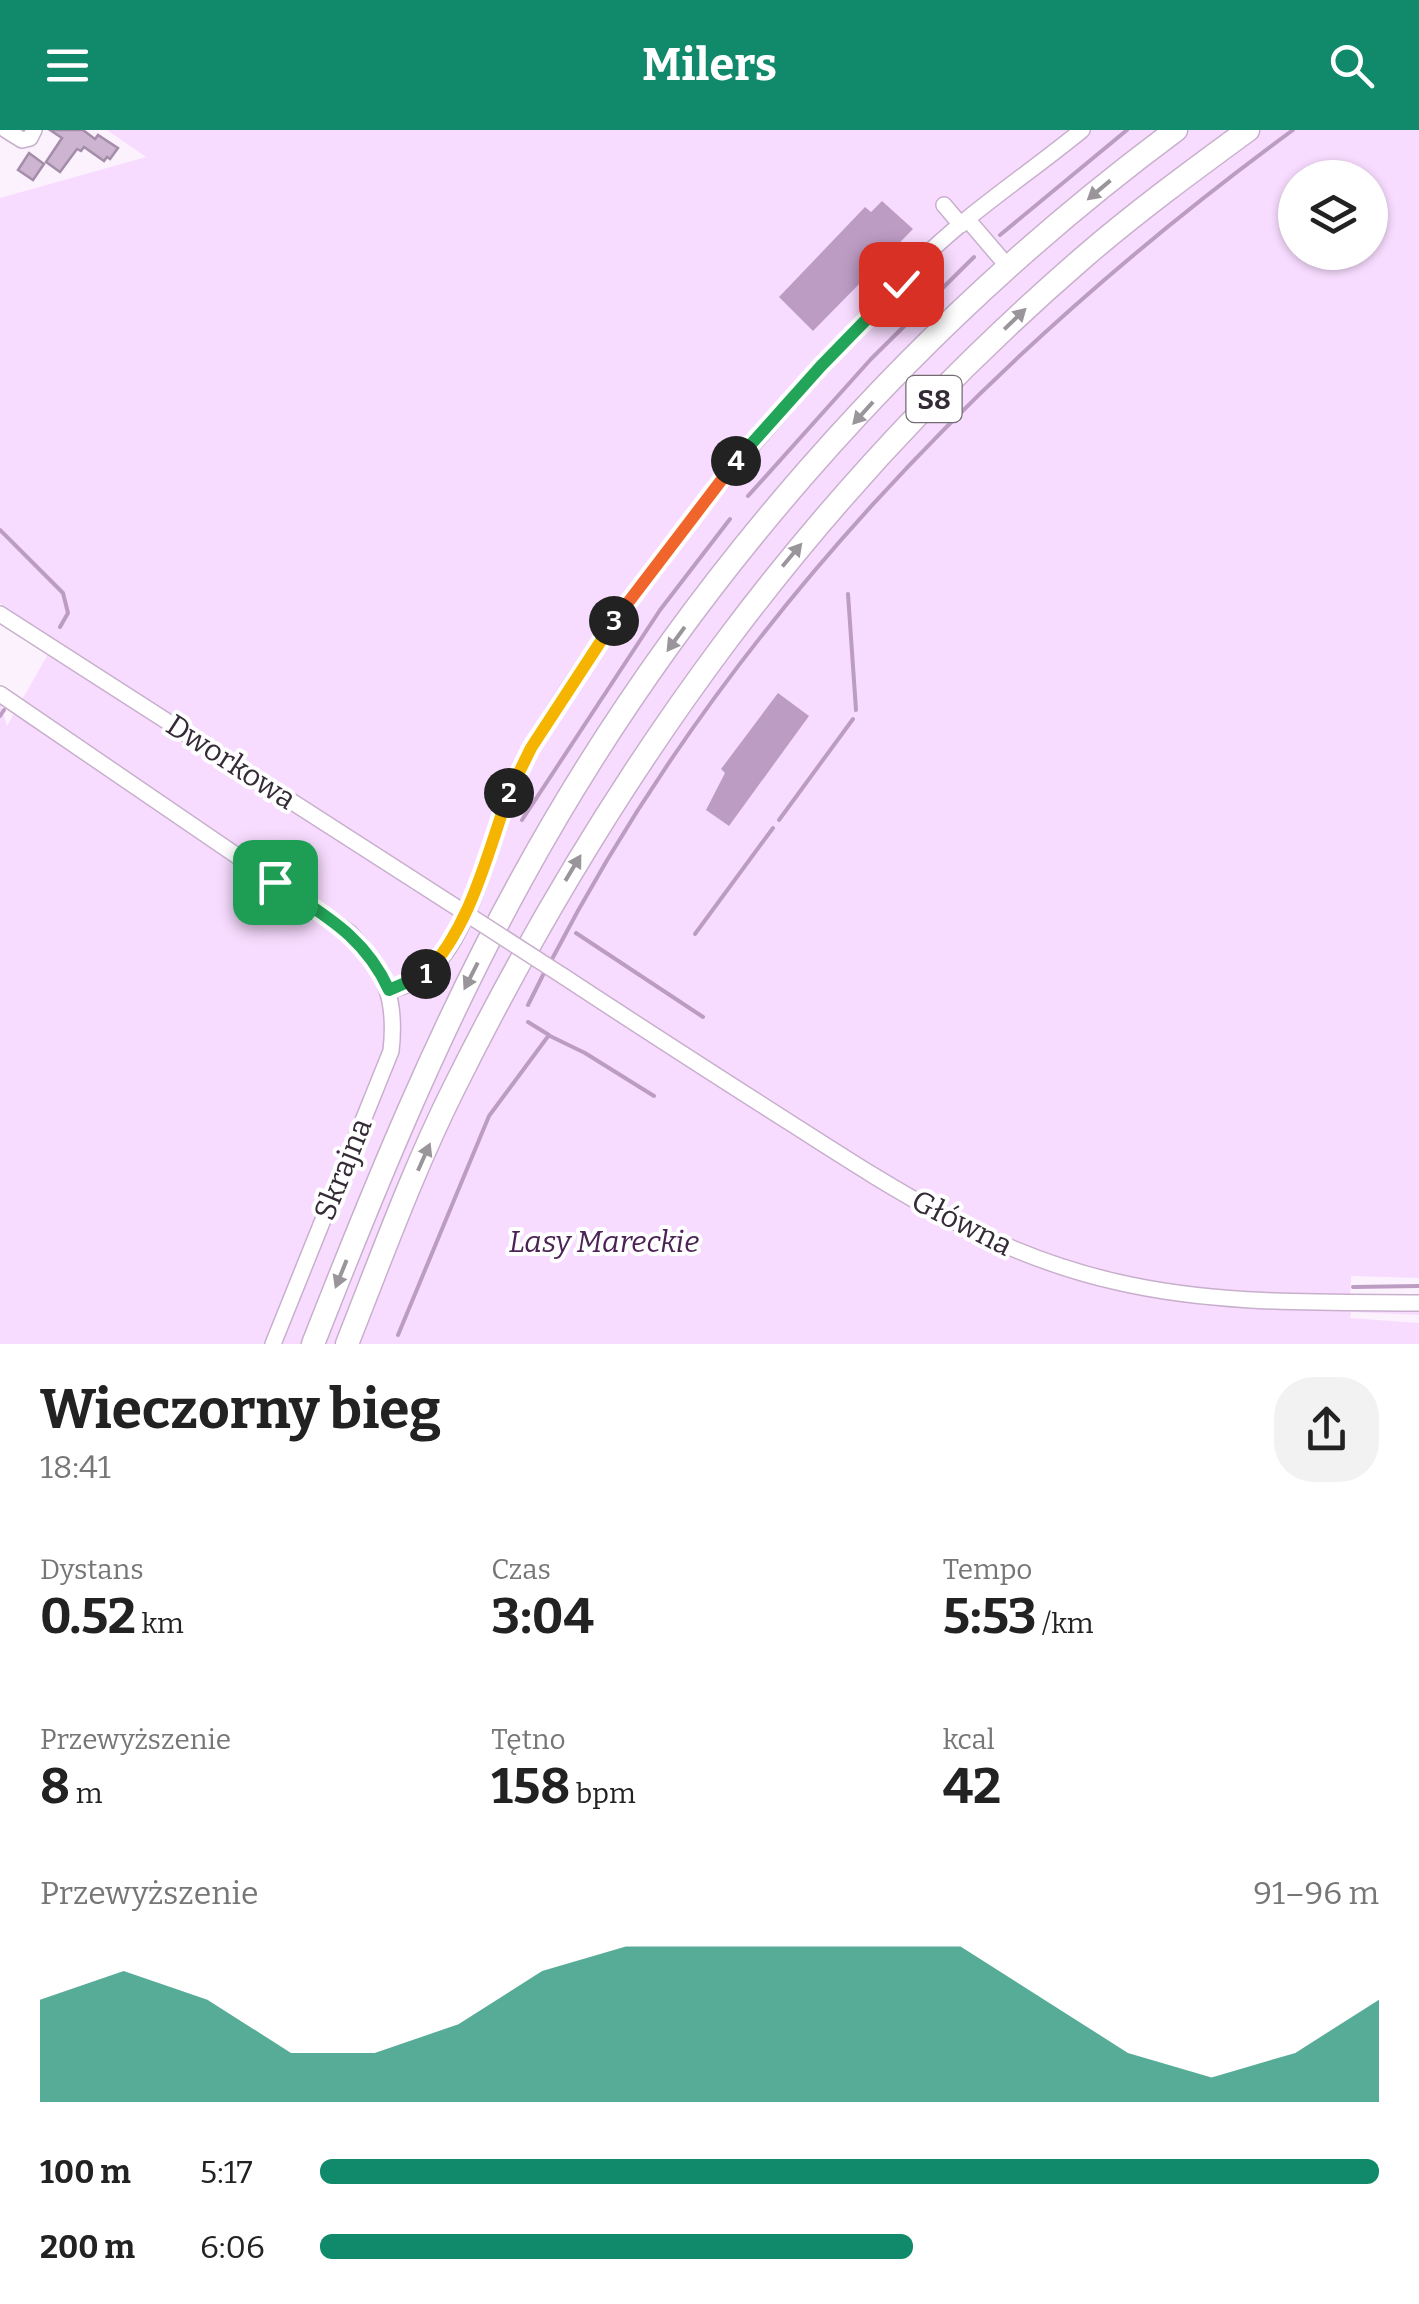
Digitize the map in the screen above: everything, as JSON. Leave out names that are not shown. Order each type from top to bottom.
[{"type":"highway","name":"S8","points":[[313,1344],[416,1093],[520,881],[598,751],[734,561],[870,404],[1008,268],[1176,130]]},
{"type":"highway","name":"S8","points":[[347,1344],[400,1210],[470,1058],[553,900],[669,716],[821,520],[942,390],[1085,256],[1248,130]]},
{"type":"street","points":[[3,132],[22,140],[30,138],[34,130]]},
{"type":"street","points":[[0,694],[350,932],[379,968],[389,990],[424,976],[446,950],[473,902],[509,793],[531,748],[628,601],[721,478],[912,270],[964,223],[1082,130]]},
{"type":"street","points":[[944,205],[1008,268]]},
{"type":"street","name":"Dworkowa","points":[[0,614],[563,976]]},
{"type":"street","name":"Główna","points":[[563,976],[894,1189],[965,1230],[1038,1260],[1120,1283],[1191,1295],[1419,1304]]},
{"type":"street","name":"Skrajna","points":[[273,1344],[391,1050],[394,1021],[389,990]]},
{"type":"green space","name":"Lasy Mareckie","points":[[107,130],[1419,130],[1419,1278],[1351,1276],[1350,1308],[1419,1311],[1419,1315],[1351,1312],[1350,1318],[1419,1323],[1419,1344],[0,1344],[0,702],[7,726],[55,642],[0,603],[0,198],[146,157]]},
{"type":"shaded area","points":[[882,201],[913,229],[813,331],[779,297],[865,207],[871,212]]},
{"type":"shaded area","points":[[778,693],[809,716],[729,826],[706,810],[725,773],[721,769]]},
{"type":"building","points":[[50,130],[83,130],[118,148],[104,161],[84,147],[81,151],[77,149],[60,172],[46,162],[62,138]]},
{"type":"building","points":[[29,153],[44,164],[33,180],[18,170]]},
{"type":"waterway","points":[[1000,235],[1127,130]]},
{"type":"waterway","points":[[551,961],[620,838],[698,721],[782,610],[874,503],[972,402],[1074,306],[1182,215],[1293,130]]},
{"type":"waterway","points":[[748,496],[871,359],[974,257]]},
{"type":"waterway","points":[[522,820],[660,610],[730,519]]},
{"type":"waterway","points":[[0,530],[63,593],[68,613],[60,627]]},
{"type":"waterway","points":[[848,594],[856,710]]},
{"type":"waterway","points":[[0,716],[4,710]]},
{"type":"waterway","points":[[779,820],[853,719]]},
{"type":"waterway","points":[[695,934],[773,828]]},
{"type":"waterway","points":[[576,933],[703,1017]]},
{"type":"waterway","points":[[528,1005],[546,969]]},
{"type":"waterway","points":[[398,1335],[489,1116],[549,1035],[528,1022]]},
{"type":"waterway","points":[[550,1036],[654,1096]]},
{"type":"waterway","points":[[1353,1287],[1419,1286]]},
{"type":"route","points":[[275,882],[350,932],[379,968],[389,990],[424,976],[446,950],[473,902],[509,793],[531,748],[628,601],[762,430],[901,284]]}]
